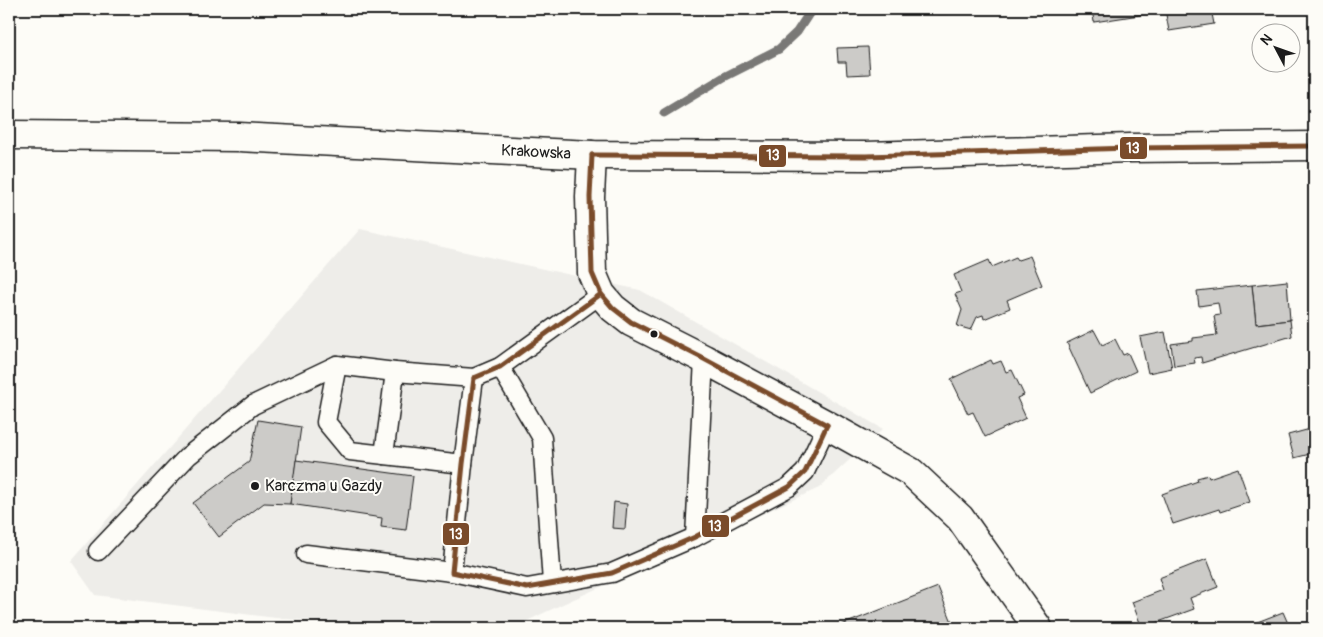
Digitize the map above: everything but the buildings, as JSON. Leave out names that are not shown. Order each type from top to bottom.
[{"type":"main road","name":"Krakowska","points":[[9,135],[239,138],[592,154],[866,156],[1130,148],[1314,146]]},
{"type":"main road","points":[[592,154],[590,197],[592,273],[601,294],[613,308],[631,322],[704,359],[911,472],[960,518],[1038,628]]},
{"type":"lane","points":[[98,551],[188,456],[253,405],[337,364],[395,372],[474,378],[500,367],[601,294]]},
{"type":"lane","points":[[694,537],[704,359]]},
{"type":"lane","points":[[337,364],[326,422],[350,451],[463,464]]},
{"type":"lane","points":[[500,367],[542,438],[552,583]]},
{"type":"lane","points":[[384,455],[395,372]]},
{"type":"lane","points":[[452,572],[474,378]]},
{"type":"lane","points":[[306,554],[452,572],[527,588],[612,573],[694,537],[789,487],[805,472],[827,425]]},
{"type":"shaded area","points":[[360,229],[640,290],[883,429],[819,488],[512,628],[394,628],[276,618],[95,595],[71,561]]},
{"type":"waterway","points":[[664,113],[724,77],[779,49],[797,32],[812,9]]},
{"type":"transit line","name":"13","points":[[592,155],[866,156],[1130,148],[1314,146]]},
{"type":"transit line","name":"13","points":[[592,155],[590,197],[592,273],[601,294],[613,308],[631,322],[827,425]]},
{"type":"transit line","name":"13","points":[[474,378],[500,367],[601,294]]},
{"type":"transit line","name":"13","points":[[474,378],[452,572],[527,588],[612,573],[695,537],[789,487],[805,472],[827,425]]},
{"type":"place","name":"Karczma u Gazdy","points":[[255,486]]}]
